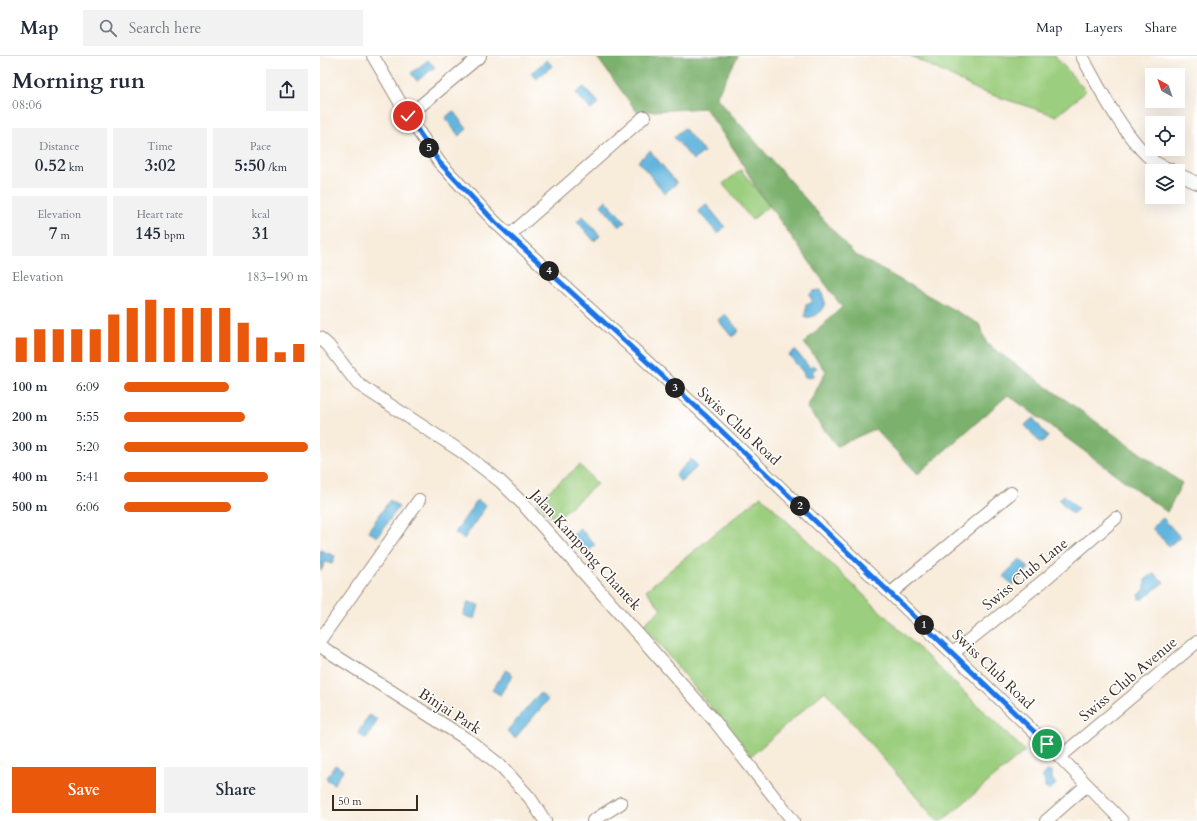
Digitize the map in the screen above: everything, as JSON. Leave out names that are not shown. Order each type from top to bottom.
[{"type":"street","name":"Swiss Club Road","points":[[373,56],[408,116],[439,162],[510,235],[706,416],[953,652],[1060,756],[1122,821]]},
{"type":"street","points":[[408,116],[480,56]]},
{"type":"street","points":[[1082,56],[1117,117],[1132,139],[1158,164]]},
{"type":"street","points":[[510,235],[644,117]]},
{"type":"street","points":[[1185,177],[1197,183]]},
{"type":"street","name":"Jalan Kampong Chantek","points":[[320,338],[328,345],[358,384],[462,452],[501,482],[521,502],[713,719],[793,821]]},
{"type":"street","points":[[891,593],[1011,493]]},
{"type":"street","points":[[320,640],[419,500]]},
{"type":"street","name":"Swiss Club Lane","points":[[953,652],[1043,581],[1116,518]]},
{"type":"street","name":"Swiss Club Avenue","points":[[1060,756],[1197,642]]},
{"type":"street","name":"Binjai Park","points":[[320,646],[471,742],[502,767],[530,798],[546,821]]},
{"type":"street","points":[[1046,821],[1087,785]]},
{"type":"street","points":[[593,821],[621,803]]},
{"type":"green space","points":[[596,56],[738,56],[716,97],[854,254],[979,324],[987,344],[1182,483],[1167,512],[1008,395],[918,474],[875,429],[837,446],[807,408],[826,371],[804,343],[842,307],[755,186],[737,154],[705,108],[637,112]]},
{"type":"green space","points":[[911,56],[1055,56],[1086,91],[1057,116],[980,91]]},
{"type":"green space","points":[[741,170],[769,206],[752,220],[723,184]]},
{"type":"green space","points":[[580,465],[597,484],[554,521],[537,501]]},
{"type":"green space","points":[[761,496],[1025,751],[942,821],[937,821],[825,691],[751,756],[643,625],[661,609],[646,590]]},
{"type":"water","points":[[428,60],[435,67],[417,81],[411,73]]},
{"type":"water","points":[[547,60],[552,66],[536,79],[531,73]]},
{"type":"water","points":[[584,87],[599,103],[591,110],[576,93]]},
{"type":"water","points":[[453,111],[467,129],[459,136],[445,118]]},
{"type":"water","points":[[684,128],[704,152],[693,160],[674,137]]},
{"type":"water","points":[[650,151],[677,183],[665,193],[638,161]]},
{"type":"water","points":[[606,200],[625,222],[619,227],[601,205]]},
{"type":"water","points":[[706,204],[725,227],[718,234],[698,211]]},
{"type":"water","points":[[583,216],[600,236],[594,241],[577,221]]},
{"type":"water","points":[[821,290],[825,302],[822,308],[815,316],[805,317],[806,305],[813,302],[809,295],[814,291]]},
{"type":"water","points":[[725,314],[739,331],[732,337],[718,320]]},
{"type":"water","points":[[795,350],[810,368],[814,365],[817,368],[813,370],[813,376],[811,378],[805,377],[803,372],[789,355]]},
{"type":"water","points":[[1033,418],[1048,437],[1040,443],[1025,425]]},
{"type":"water","points":[[691,459],[698,466],[681,482],[675,475]]},
{"type":"water","points":[[1064,495],[1078,509],[1072,514],[1059,500]]},
{"type":"water","points":[[390,500],[399,507],[377,537],[368,531]]},
{"type":"water","points":[[477,500],[486,506],[464,539],[455,533]]},
{"type":"water","points":[[1163,518],[1180,537],[1169,546],[1152,528]]},
{"type":"water","points":[[580,528],[595,545],[587,552],[573,534]]},
{"type":"water","points":[[320,550],[335,556],[332,564],[325,562],[321,571]]},
{"type":"water","points":[[1020,559],[1029,568],[1013,585],[1003,576]]},
{"type":"water","points":[[1153,574],[1164,582],[1143,599],[1139,599],[1139,595],[1145,589],[1145,580]]},
{"type":"water","points":[[468,602],[479,605],[475,619],[463,615]]},
{"type":"water","points":[[506,670],[513,675],[500,695],[492,690]]},
{"type":"water","points":[[540,693],[548,700],[515,738],[507,731]]},
{"type":"water","points":[[369,715],[378,720],[366,739],[358,733]]},
{"type":"water","points":[[335,765],[343,770],[334,784],[326,779]]},
{"type":"water","points":[[1046,771],[1052,772],[1052,779],[1056,784],[1049,790],[1045,788],[1045,781],[1042,777]]},
{"type":"route","points":[[408,116],[439,162],[495,222],[706,416],[1047,744]]}]
